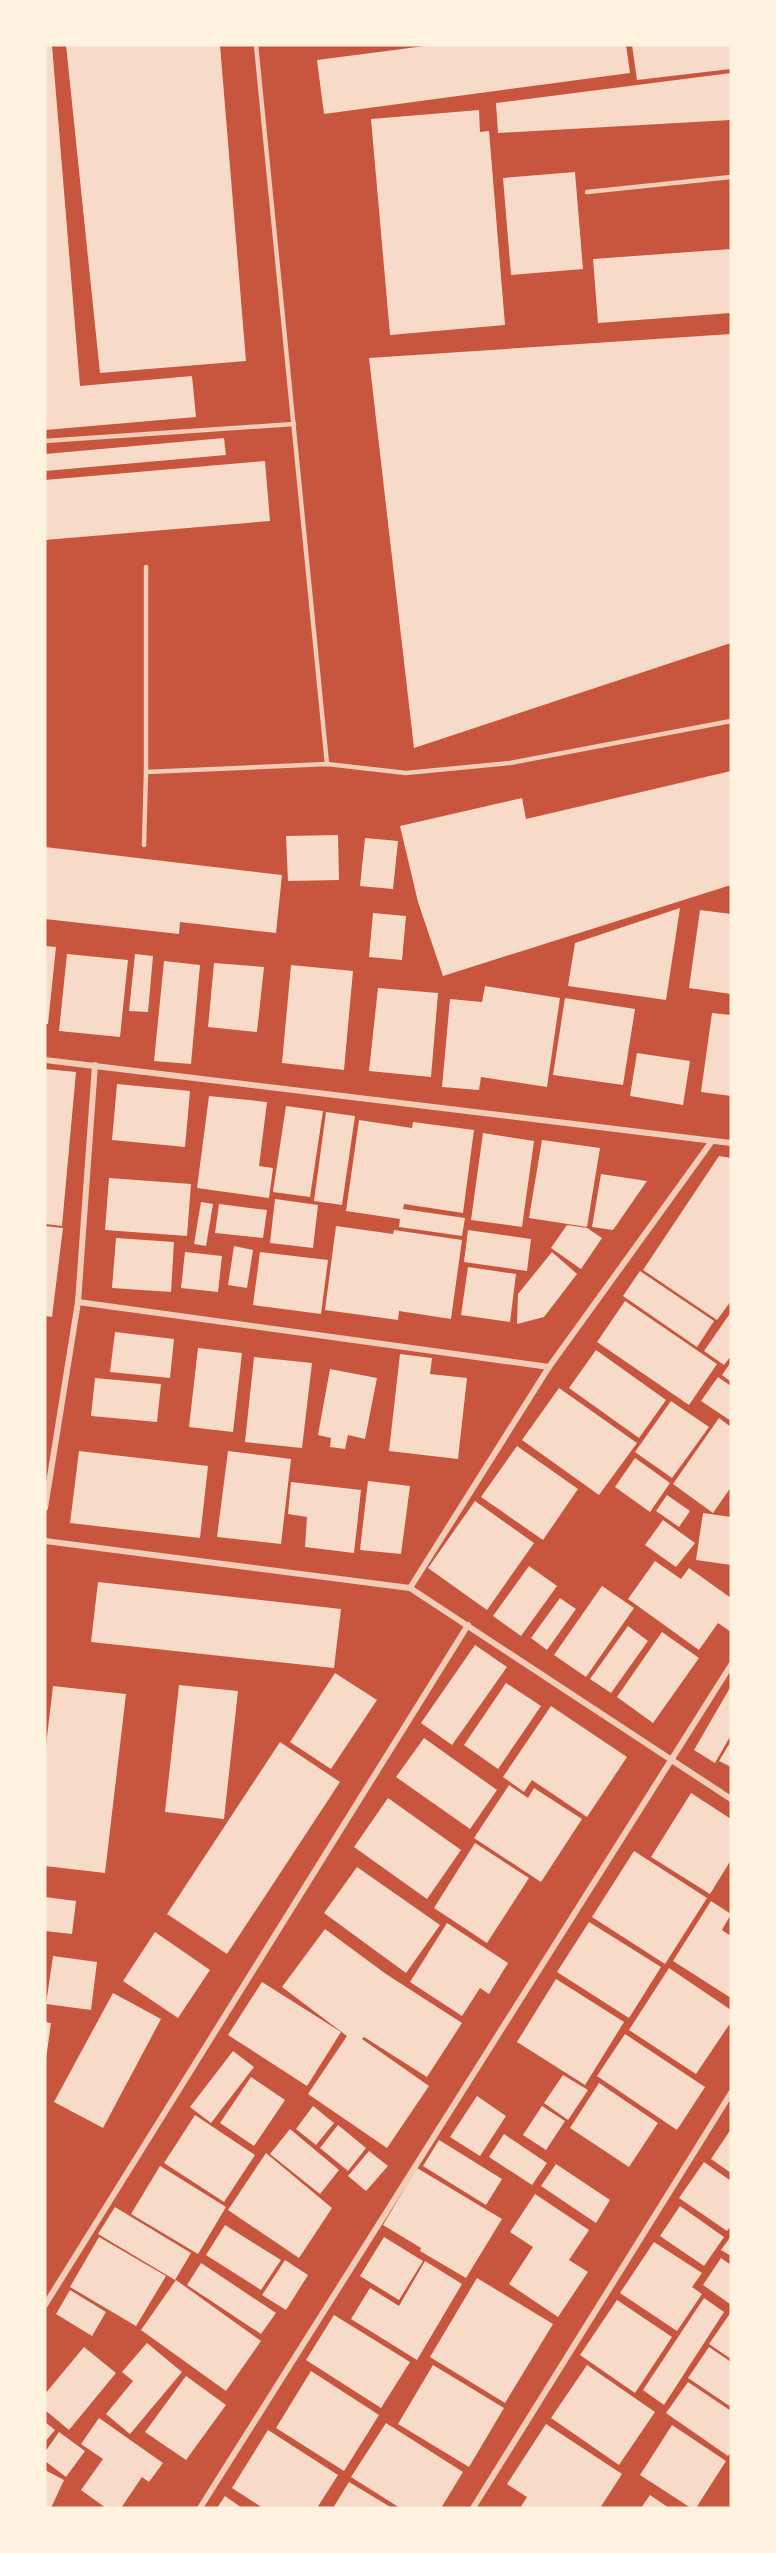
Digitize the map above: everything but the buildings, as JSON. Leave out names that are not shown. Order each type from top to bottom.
[{"type":"street","points":[[45,1060],[731,1143]]},
{"type":"street","points":[[45,1508],[78,1302],[95,1065]]},
{"type":"street","points":[[410,1588],[549,1367],[712,1141]]},
{"type":"street","points":[[78,1302],[549,1367]]},
{"type":"street","points":[[45,1541],[410,1588],[731,1799]]},
{"type":"street","points":[[45,2305],[468,1626]]},
{"type":"street","points":[[200,2508],[731,1665]]},
{"type":"street","points":[[474,2508],[731,2093]]},
{"type":"lane","points":[[256,45],[327,764]]},
{"type":"lane","points":[[587,192],[731,177]]},
{"type":"lane","points":[[45,441],[294,424]]},
{"type":"lane","points":[[144,845],[147,772],[146,567]]},
{"type":"lane","points":[[147,772],[327,764],[406,773],[510,763],[731,721]]}]
